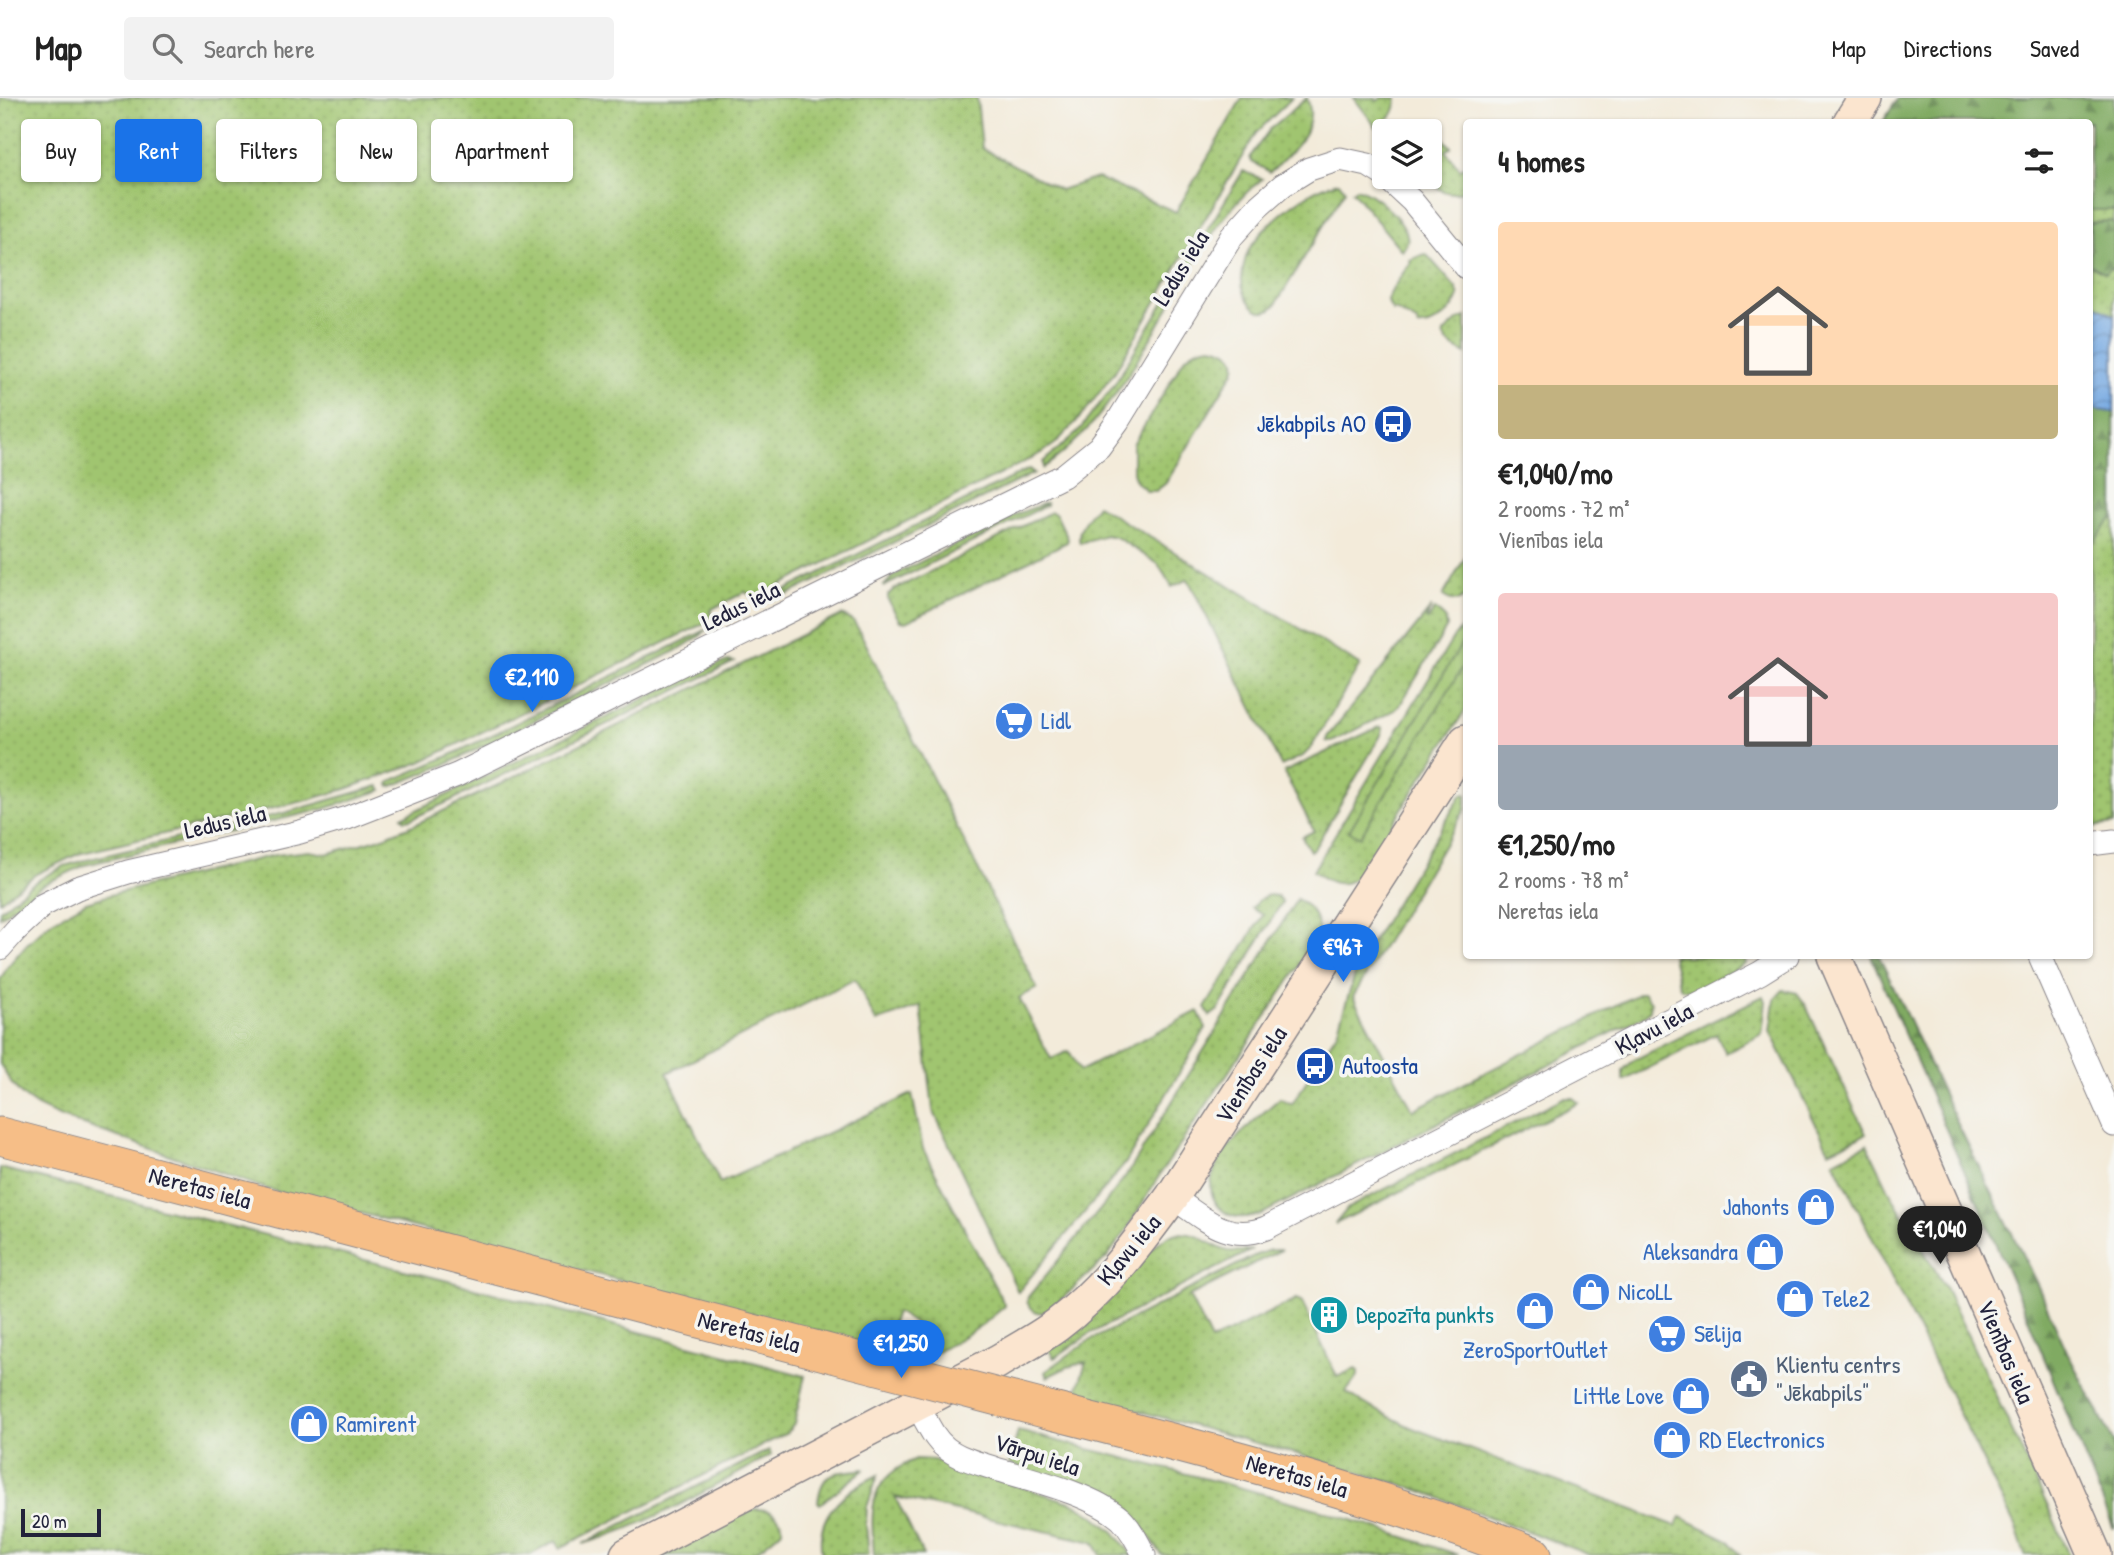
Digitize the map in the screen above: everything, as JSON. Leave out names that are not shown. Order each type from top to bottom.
[{"type":"main road","name":"Neretas iela","points":[[0,1136],[1293,1474],[1478,1533],[1533,1555]]},
{"type":"street","points":[[1852,119],[1865,98]]},
{"type":"street","name":"Ledus iela","points":[[0,948],[43,905],[77,888],[128,872],[300,832],[347,818],[457,775],[1063,476],[1099,447],[1118,421],[1231,236],[1259,206],[1283,185],[1309,169],[1340,159],[1372,167]]},
{"type":"street","name":"Ledus iela","points":[[1399,189],[1463,263]]},
{"type":"street","name":"Vienības iela","points":[[1172,1197],[1463,746]]},
{"type":"street","points":[[2093,844],[2114,841]]},
{"type":"street","name":"Kļavu iela","points":[[627,1555],[997,1362],[1058,1324],[1080,1306],[1130,1255],[1172,1197],[1209,1222],[1230,1232],[1248,1233],[1266,1228],[1666,1022],[1782,959]]},
{"type":"street","name":"Vienības iela","points":[[1836,959],[2095,1555]]},
{"type":"street","points":[[2041,959],[2114,1125]]},
{"type":"street","name":"Vārpu iela","points":[[916,1403],[936,1438],[951,1451],[971,1461],[1068,1492],[1107,1509],[1122,1520],[1137,1538],[1144,1555]]},
{"type":"green space","points":[[0,98],[977,98],[982,148],[1060,190],[1097,178],[1176,212],[1242,98],[1292,98],[1256,133],[1114,373],[1084,413],[1056,443],[1042,453],[755,598],[745,592],[712,609],[709,621],[421,762],[308,800],[78,854],[36,874],[0,901]]},
{"type":"green space","points":[[1307,98],[1310,120],[1307,130],[1294,148],[1270,172],[1252,162],[1250,157],[1270,129]]},
{"type":"green space","points":[[1354,98],[1375,98],[1377,101],[1382,98],[1397,98],[1391,116],[1387,119],[1372,119],[1372,122]]},
{"type":"green space","points":[[1898,98],[2114,98],[2114,824],[2093,827],[2093,119],[1885,119]]},
{"type":"green space","points":[[1898,98],[2114,98],[2114,210],[2093,210],[2093,119],[1885,119]]},
{"type":"green space","points":[[1442,138],[1451,147],[1446,151],[1460,169],[1463,168],[1463,190],[1445,192],[1440,189]]},
{"type":"green space","points":[[1243,171],[1262,179],[1229,212],[1211,236],[1141,355],[1107,405],[1067,449],[1043,468],[1043,462],[1077,433],[1112,388]]},
{"type":"green space","points":[[1339,182],[1345,190],[1276,304],[1270,310],[1257,309],[1247,299],[1242,284],[1244,265],[1251,246],[1290,206],[1315,191]]},
{"type":"green space","points":[[1356,188],[1378,200],[1400,221],[1408,237],[1402,251],[1352,191]]},
{"type":"green space","points":[[2114,222],[2114,270],[2110,268],[2106,273],[2093,266],[2093,223]]},
{"type":"green space","points":[[1424,254],[1456,288],[1459,296],[1453,307],[1442,317],[1430,324],[1417,326],[1418,323],[1393,311],[1388,300],[1411,263],[1410,260]]},
{"type":"green space","points":[[1463,318],[1463,352],[1449,344],[1443,334]]},
{"type":"green space","points":[[1212,346],[1227,351],[1233,357],[1234,371],[1166,483],[1156,491],[1147,491],[1136,481],[1133,472],[1133,445],[1184,359],[1190,353]]},
{"type":"green space","points":[[2093,409],[2114,412],[2114,516],[2093,543]]},
{"type":"green space","points":[[1029,469],[1034,473],[783,597],[764,601]]},
{"type":"green space","points":[[1046,503],[1047,505],[883,587],[894,575],[1017,514]]},
{"type":"green space","points":[[1097,505],[1360,665],[1311,748],[1303,756],[1281,766],[1188,579],[1172,587],[1158,564],[1116,537],[1105,535],[1080,543],[1081,528]]},
{"type":"green space","points":[[1051,512],[1056,514],[1067,542],[906,622],[900,621],[888,600],[888,595],[893,590]]},
{"type":"green space","points":[[1463,561],[1463,598],[1455,601],[1443,596]]},
{"type":"green space","points":[[1432,607],[1426,619],[1428,620],[1435,609],[1445,618],[1447,627],[1400,705],[1332,742],[1326,741],[1327,737]]},
{"type":"green space","points":[[842,615],[853,621],[859,630],[1037,988],[1019,998],[1051,1059],[1069,1051],[1080,1071],[1198,1011],[1206,1028],[1125,1164],[1018,1292],[933,1110],[921,1006],[876,1022],[855,979],[667,1073],[720,1183],[912,1094],[923,1149],[1005,1306],[980,1327],[930,1356],[926,1354],[923,1333],[896,1312],[884,1345],[875,1346],[267,1189],[61,1117],[37,1106],[11,1083],[0,1064],[0,980],[26,945],[52,921],[86,902],[275,855],[309,851],[326,854],[378,839],[506,781]]},
{"type":"green space","points":[[1462,628],[1463,714],[1360,874],[1342,883],[1325,879],[1313,871],[1455,635]]},
{"type":"green space","points":[[706,630],[679,649],[449,763],[390,787],[389,784],[393,780],[453,754]]},
{"type":"green space","points":[[1463,642],[1463,666],[1360,837],[1349,831]]},
{"type":"green space","points":[[728,661],[734,662],[452,800],[411,819],[405,820],[402,817],[703,670]]},
{"type":"green space","points":[[1379,727],[1383,728],[1381,735],[1315,847],[1310,851],[1302,837],[1314,831],[1284,772]]},
{"type":"green space","points":[[379,786],[382,790],[324,809],[85,865],[42,885],[0,917],[0,910],[29,886],[64,866],[288,812]]},
{"type":"green space","points":[[1463,794],[1463,813],[1353,997],[1413,1110],[1640,993],[1644,993],[1651,1002],[1650,1010],[1644,1016],[1260,1215],[1243,1217],[1228,1214],[1219,1207],[1212,1193],[1212,1178],[1218,1162],[1242,1133],[1280,1098],[1292,1104],[1337,1032],[1358,965]]},
{"type":"green space","points":[[1267,895],[1277,896],[1282,902],[1218,1010],[1210,1016],[1205,1008],[1263,915],[1252,908]]},
{"type":"green space","points":[[1297,899],[1314,915],[1318,938],[1107,1257],[1049,1311],[1039,1313],[1034,1310],[1027,1302],[1028,1297],[1130,1170]]},
{"type":"green space","points":[[1673,959],[1745,959],[1746,964],[1694,990],[1682,989]]},
{"type":"green space","points":[[1872,959],[1880,959],[2069,1356],[2114,1442],[2114,1529],[2027,1316]]},
{"type":"green space","points":[[1783,990],[1797,993],[1805,1004],[1866,1134],[1829,1151],[1770,1031],[1774,1000]]},
{"type":"green space","points":[[1763,996],[1766,1001],[1762,1034],[1726,1053],[1716,1034],[1623,1081],[1623,1070],[1634,1060]]},
{"type":"green space","points":[[1563,1098],[1573,1098],[1579,1103],[1335,1224],[1348,1208]]},
{"type":"green space","points":[[1867,1144],[1892,1196],[1945,1287],[2069,1555],[2025,1555],[2015,1526],[1834,1161]]},
{"type":"green space","points":[[0,1168],[452,1282],[805,1376],[794,1424],[787,1433],[560,1548],[556,1541],[530,1555],[0,1555]]},
{"type":"green space","points":[[1178,1233],[1200,1237],[1228,1251],[1252,1250],[1091,1333],[1054,1358],[1048,1349],[1158,1243]]},
{"type":"green space","points":[[1270,1250],[1281,1250],[1189,1296],[1211,1341],[1297,1299],[1302,1302],[1337,1377],[1355,1369],[1358,1371],[1358,1376],[1346,1392],[1372,1408],[1410,1427],[1676,1526],[1681,1517],[1728,1540],[1740,1555],[1590,1555],[1419,1490],[1076,1394],[1086,1362],[1067,1367],[1047,1377],[1045,1372],[1085,1343]]},
{"type":"green space","points":[[1018,1431],[1321,1510],[1459,1555],[1162,1555],[1137,1518],[1112,1500],[1009,1464]]},
{"type":"green space","points":[[769,1450],[771,1455],[680,1505],[632,1527],[583,1544]]},
{"type":"green space","points":[[916,1459],[934,1460],[1073,1503],[1114,1532],[1132,1555],[1101,1555],[1093,1542],[895,1497],[923,1555],[874,1555],[873,1510],[880,1486],[900,1467]]},
{"type":"green space","points":[[865,1469],[820,1504],[818,1502],[827,1477],[839,1472]]},
{"type":"green space","points":[[878,1475],[867,1507],[869,1555],[822,1555],[823,1527],[834,1506],[854,1488]]},
{"type":"green space","points":[[755,1509],[774,1514],[782,1523],[782,1530],[751,1554],[662,1555],[744,1512]]},
{"type":"water","points":[[2093,304],[2114,315],[2114,412],[2093,409]]},
{"type":"place","name":"Jēkabpils AO","points":[[1393,424]]},
{"type":"place","name":"Lidl","points":[[1014,721]]},
{"type":"place","name":"Autoosta","points":[[1315,1066]]},
{"type":"place","name":"Jahonts","points":[[1816,1207]]},
{"type":"place","name":"Aleksandra","points":[[1765,1252]]},
{"type":"place","name":"NicoLL","points":[[1591,1292]]},
{"type":"place","name":"Tele2","points":[[1795,1299]]},
{"type":"place","name":"ZeroSportOutlet","points":[[1535,1311]]},
{"type":"place","name":"Depozīta punkts","points":[[1329,1315]]},
{"type":"place","name":"Sēlija","points":[[1667,1334]]},
{"type":"place","name":"Klientu centrs \"Jēkabpils\"","points":[[1749,1379]]},
{"type":"place","name":"Little Love","points":[[1691,1396]]},
{"type":"place","name":"Ramirent","points":[[309,1424]]},
{"type":"place","name":"RD Electronics","points":[[1672,1440]]}]
